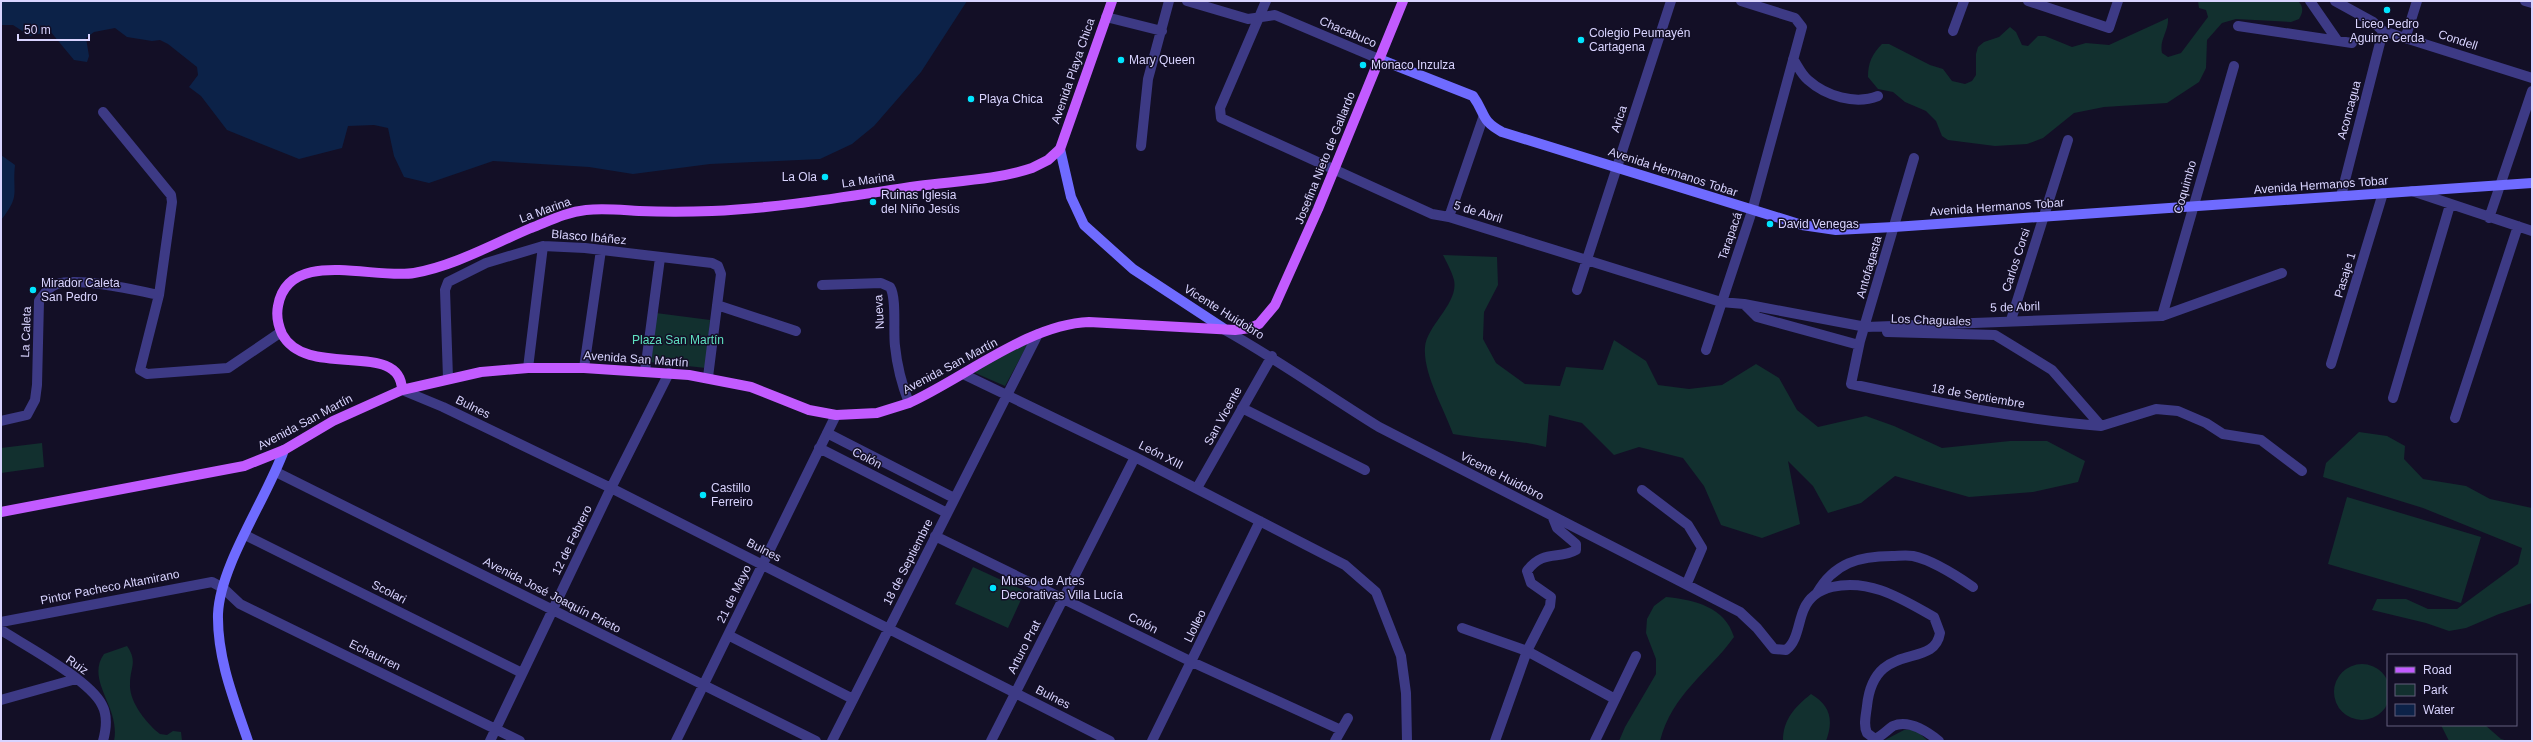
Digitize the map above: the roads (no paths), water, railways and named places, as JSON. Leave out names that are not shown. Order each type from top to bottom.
[{"type":"main road","name":"Avenida Playa Chica","points":[[1060,149],[1112,1]]},
{"type":"main road","name":"Josefina Nieto de Gallardo","points":[[1264,321],[1275,305],[1296,261],[1403,1]]},
{"type":"main road","name":"La Marina","points":[[402,390],[398,375],[386,365],[306,355],[294,348],[281,332],[277,316],[281,295],[290,283],[309,271],[412,273],[437,268],[574,212],[596,209],[712,211],[773,206],[1023,171],[1041,164],[1060,149]]},
{"type":"main road","name":"Avenida San Martín","points":[[1,512],[222,472],[257,462],[284,450],[333,421],[402,390],[448,378],[481,372],[528,368],[584,368],[644,371],[708,377],[751,387],[809,410],[836,415],[877,413],[909,403],[1038,334],[1059,326],[1084,322],[1243,330],[1264,321]]},
{"type":"street","points":[[1141,146],[1148,79],[1162,32],[1169,1]]},
{"type":"street","name":"Chacabuco","points":[[1187,1],[1248,19],[1275,15],[1379,59],[1473,96],[1479,105],[1483,118]]},
{"type":"street","points":[[1259,17],[1266,1]]},
{"type":"street","name":"Arica","points":[[1577,290],[1671,1]]},
{"type":"street","name":"Tarapacá","points":[[1706,350],[1752,211],[1802,27],[1795,18],[1741,1]]},
{"type":"street","points":[[1953,31],[1964,1]]},
{"type":"street","points":[[2028,1],[2109,28],[2118,1]]},
{"type":"street","points":[[2310,1],[2337,40]]},
{"type":"street","name":"Condell","points":[[2335,1],[2373,22],[2384,30],[2532,78]]},
{"type":"street","points":[[2406,36],[2417,1]]},
{"type":"street","points":[[2525,1],[2532,3]]},
{"type":"street","points":[[1106,17],[1162,32]]},
{"type":"street","name":"5 de Abril","points":[[1259,17],[1219,113],[1221,118],[1432,214],[1449,217],[1722,302],[1744,304],[1866,327],[2011,320],[2162,316],[2282,273]]},
{"type":"street","points":[[2238,26],[2352,43]]},
{"type":"street","name":"Aconcagua","points":[[2340,196],[2384,30]]},
{"type":"street","points":[[1793,59],[1807,79],[1835,95],[1854,100],[1878,96]]},
{"type":"street","name":"Coquimbo","points":[[2162,316],[2192,207],[2234,66]]},
{"type":"street","points":[[2489,218],[2532,91]]},
{"type":"street","points":[[103,112],[171,195],[172,210],[159,295],[139,368],[144,374],[228,368],[281,332]]},
{"type":"street","points":[[1449,217],[1483,118]]},
{"type":"street","name":"Avenida Hermanos Tobar","points":[[1483,118],[1491,126],[1502,132],[1752,211],[1820,228],[1894,227],[2532,183]]},
{"type":"street","name":"Carlos Corsi","points":[[2011,320],[2068,140]]},
{"type":"street","name":"Vicente Huidobro","points":[[1060,149],[1071,197],[1084,225],[1133,269],[1223,328],[1272,356],[1322,392],[1379,427],[1553,518],[1687,583],[1740,612],[1757,628],[1771,646],[1778,651],[1786,650],[1792,645],[1804,609],[1816,593]]},
{"type":"street","name":"Antofagasta","points":[[1851,384],[1859,345],[1866,327],[1914,158]]},
{"type":"street","points":[[2412,192],[2532,231]]},
{"type":"street","name":"Pasaje 1","points":[[2331,364],[2384,193]]},
{"type":"street","points":[[2393,398],[2450,205]]},
{"type":"street","points":[[2455,418],[2518,226]]},
{"type":"street","points":[[528,368],[543,246]]},
{"type":"street","name":"Blasco Ibáñez","points":[[448,378],[445,290],[448,282],[486,263],[543,246],[601,250],[712,263],[718,266],[721,274],[708,377]]},
{"type":"street","points":[[584,368],[601,250]]},
{"type":"street","points":[[644,371],[660,258]]},
{"type":"street","name":"La Caleta","points":[[1,421],[27,415],[35,400],[39,301],[45,292],[55,284],[66,282],[96,284],[159,295]]},
{"type":"street","name":"Nueva","points":[[822,285],[881,283],[890,287],[894,297],[893,330],[897,359],[909,403]]},
{"type":"street","points":[[1744,304],[1757,317],[1859,345]]},
{"type":"street","points":[[717,305],[796,331]]},
{"type":"street","name":"Los Chaguales","points":[[1866,327],[1883,332],[1995,335],[2052,370],[2101,426]]},
{"type":"street","name":"18 de Septiembre","points":[[832,741],[1006,394],[1038,334]]},
{"type":"street","name":"San Vicente","points":[[1197,488],[1272,356]]},
{"type":"street","name":"12 de Febrero","points":[[490,741],[552,609],[669,373]]},
{"type":"street","name":"León XIII","points":[[963,374],[1197,488],[1344,565],[1376,592],[1401,656],[1406,693],[1407,741]]},
{"type":"street","name":"18 de Septiembre","points":[[1851,384],[1943,404],[2046,421],[2101,426]]},
{"type":"street","name":"Bulnes","points":[[402,390],[443,407],[611,488],[1110,741]]},
{"type":"street","points":[[1242,408],[1365,470]]},
{"type":"street","points":[[2101,426],[2156,409],[2178,411],[2206,423],[2223,434],[2261,440],[2302,471]]},
{"type":"street","name":"21 de Mayo","points":[[676,741],[836,415]]},
{"type":"street","name":"Colón","points":[[827,433],[954,498]]},
{"type":"street","name":"Colón","points":[[819,448],[946,513]]},
{"type":"street","points":[[248,741],[228,680],[220,647],[218,613],[223,588],[276,472],[284,450]]},
{"type":"street","name":"Arturo Prat","points":[[991,741],[1135,457]]},
{"type":"street","name":"Avenida José Joaquín Prieto","points":[[276,472],[816,741]]},
{"type":"street","points":[[1642,490],[1688,526],[1702,548],[1687,583]]},
{"type":"street","points":[[1495,741],[1527,651],[1550,606],[1551,597],[1531,583],[1527,571],[1532,564],[1541,558],[1559,553],[1570,554],[1576,550],[1576,544],[1554,524],[1553,518]]},
{"type":"street","name":"Llolleo","points":[[1152,741],[1260,521]]},
{"type":"street","name":"Scolari","points":[[246,535],[522,673]]},
{"type":"street","name":"Colón","points":[[936,536],[1192,662],[1341,730]]},
{"type":"street","points":[[1816,593],[1826,579],[1839,567],[1855,559],[1872,556],[1913,556],[1952,573],[1973,587]]},
{"type":"street","name":"Pintor Pacheco Altamirano","points":[[1,622],[201,583],[212,582],[223,588]]},
{"type":"street","points":[[1816,593],[1838,585],[1858,584],[1874,587],[1900,598],[1937,620],[1940,629],[1939,638],[1935,646],[1927,652],[1892,662],[1878,671],[1869,691],[1865,730],[1875,739],[1894,726],[1909,726],[1924,730],[1940,741]]},
{"type":"street","name":"Echaurren","points":[[223,588],[240,604],[520,741]]},
{"type":"street","points":[[1462,628],[1527,651],[1615,698]]},
{"type":"street","name":"Ruiz","points":[[1,630],[76,679],[102,704],[106,714],[102,741]]},
{"type":"street","points":[[728,634],[853,699]]},
{"type":"street","points":[[1595,741],[1636,656]]},
{"type":"street","points":[[1,700],[76,679]]},
{"type":"street","points":[[1335,741],[1348,718]]},
{"type":"water","points":[[1,1],[967,1],[921,72],[874,126],[852,144],[820,159],[710,164],[633,174],[589,167],[493,161],[429,183],[404,177],[394,156],[388,128],[374,125],[348,126],[342,148],[299,159],[227,130],[201,96],[189,87],[198,75],[197,67],[168,44],[160,40],[152,41],[127,37],[115,28],[94,32],[86,38],[89,56],[87,62],[74,60],[50,31],[30,36],[13,25],[1,25]]},
{"type":"water","points":[[1,155],[15,165],[13,199],[7,212],[1,220]]},
{"type":"place","name":"Liceo Pedro Aguirre Cerda","points":[[2387,10]]},
{"type":"place","name":"Colegio Peumayén Cartagena","points":[[1581,40]]},
{"type":"place","name":"Mary Queen","points":[[1121,60]]},
{"type":"place","name":"Monaco Inzulza","points":[[1363,65]]},
{"type":"place","name":"Playa Chica","points":[[971,99]]},
{"type":"place","name":"La Ola","points":[[825,177]]},
{"type":"place","name":"Ruinas Iglesia del Niño Jesús","points":[[873,202]]},
{"type":"place","name":"David Venegas","points":[[1770,224]]},
{"type":"place","name":"Mirador Caleta San Pedro","points":[[33,290]]},
{"type":"place","name":"Castillo Ferreiro","points":[[703,495]]},
{"type":"place","name":"Museo de Artes Decorativas Villa Lucía","points":[[993,588]]},
{"type":"park label","name":"Plaza San Martín","points":[[678,340]]}]
